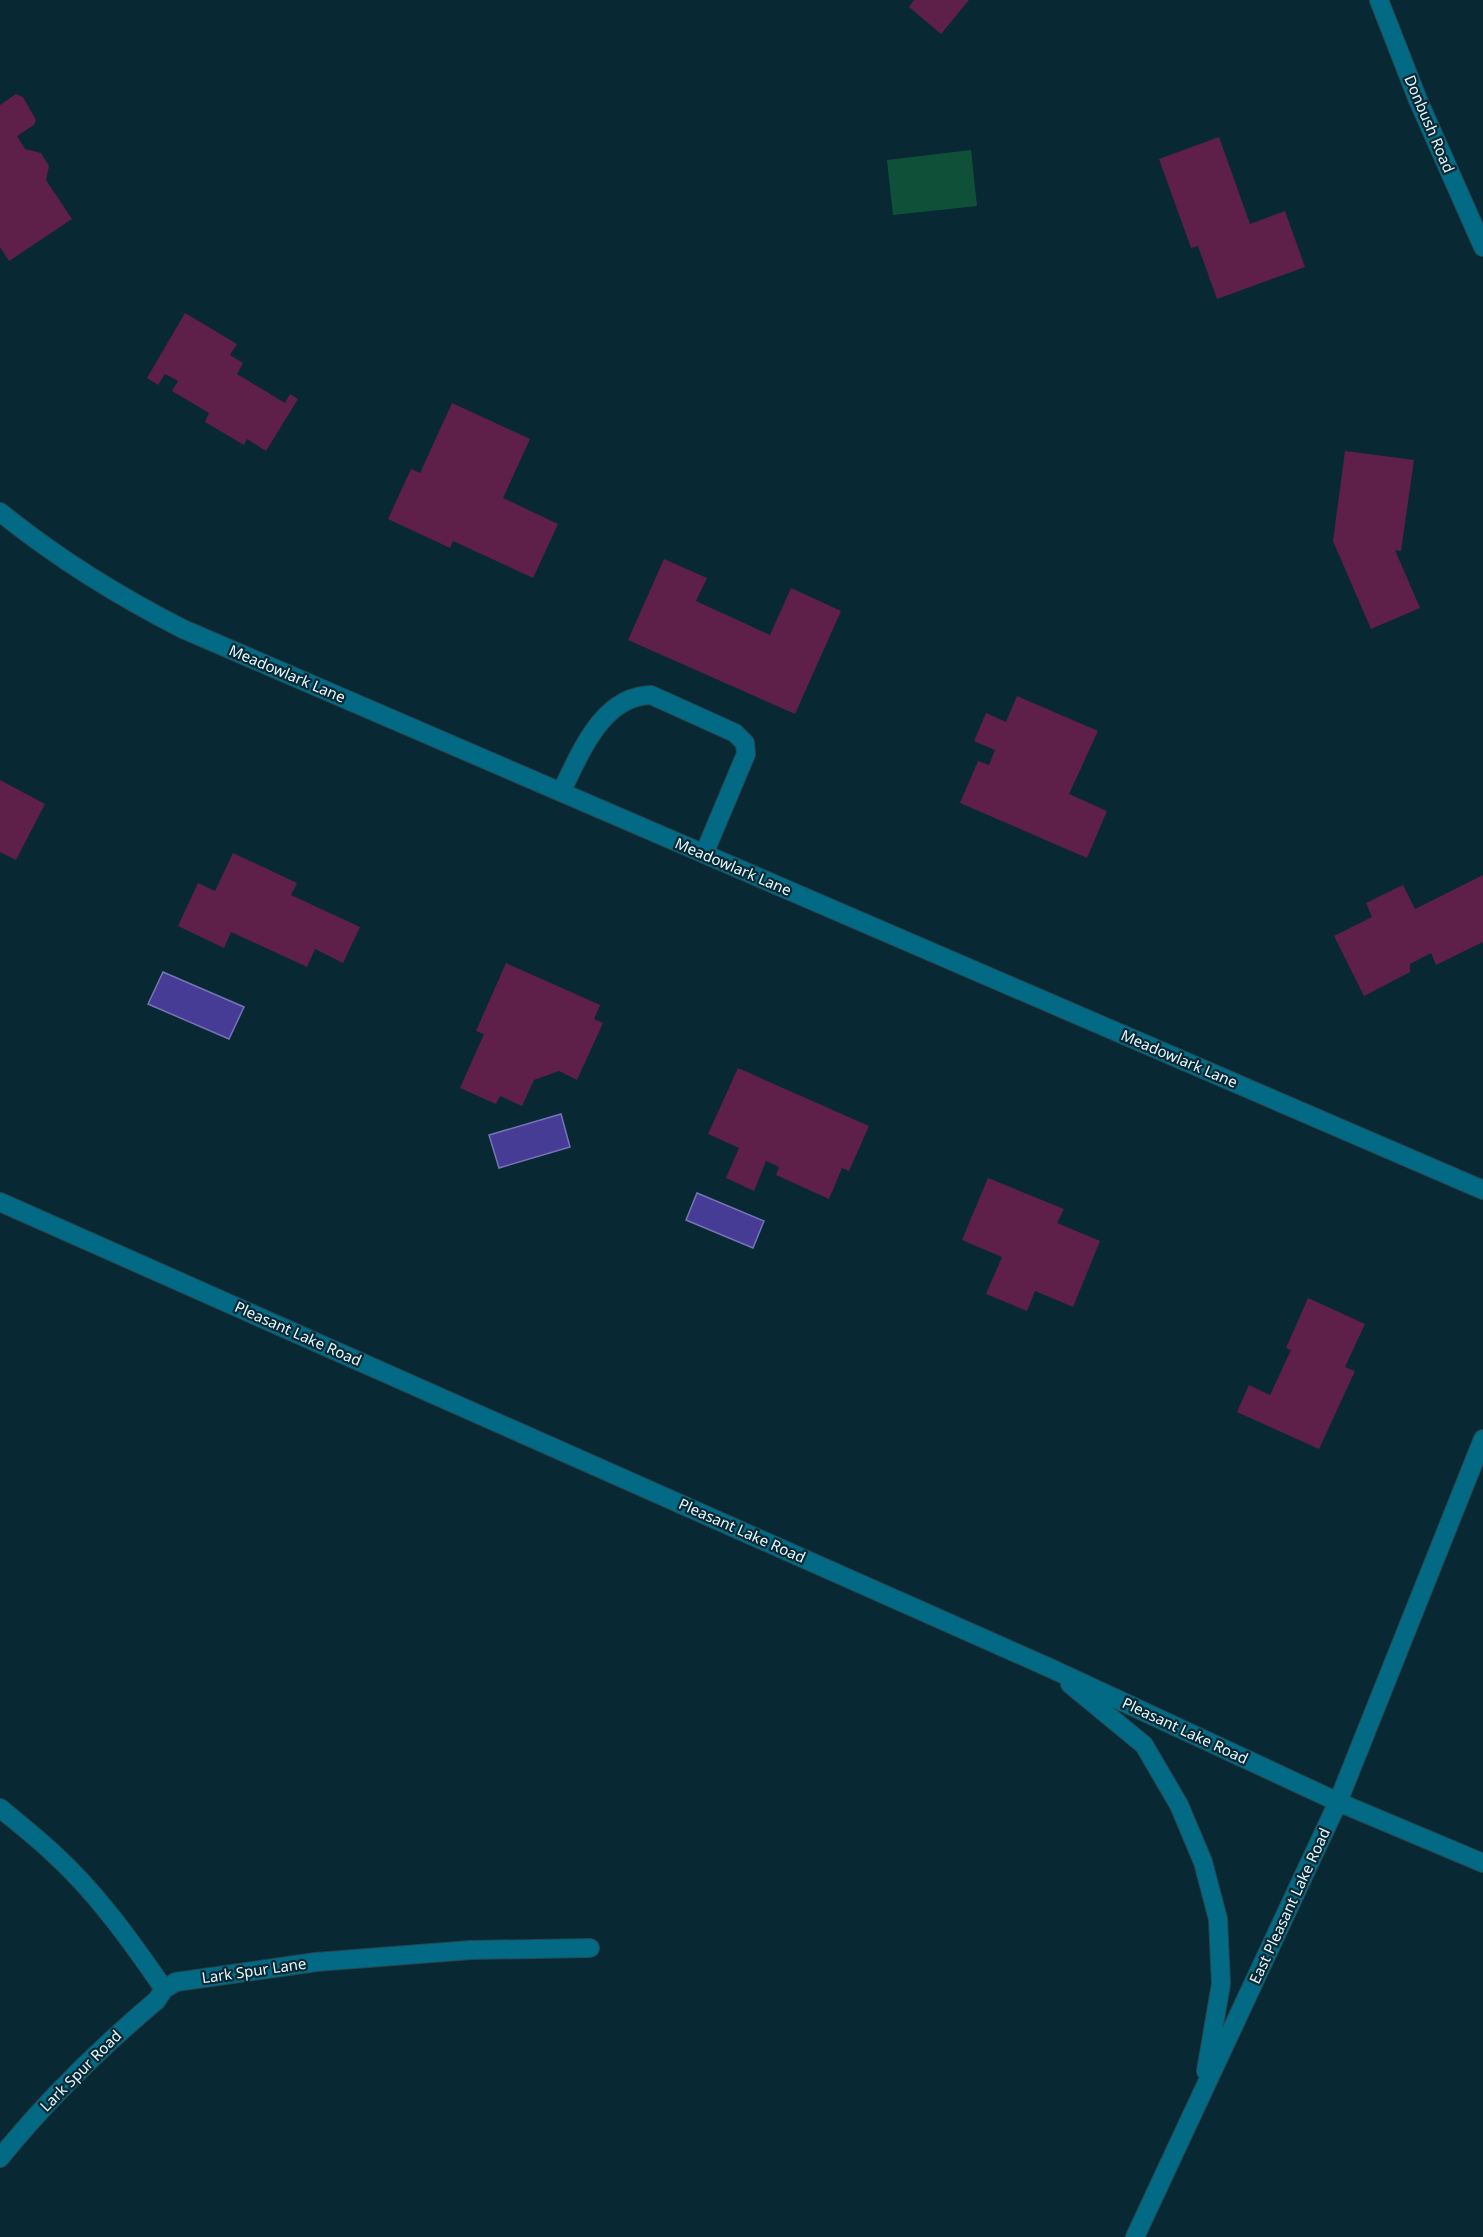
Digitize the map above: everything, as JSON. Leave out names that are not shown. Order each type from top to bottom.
[{"type":"street","name":"Donbush Road","points":[[1379,0],[1418,100],[1483,248]]},
{"type":"street","name":"Meadowlark Lane","points":[[0,512],[44,547],[131,603],[183,629],[1483,1190]]},
{"type":"street","points":[[561,792],[590,735],[609,713],[638,695],[651,695],[735,733],[745,743],[746,754],[704,854]]},
{"type":"street","name":"Pleasant Lake Road","points":[[0,1202],[1050,1668],[1338,1802],[1483,1863]]},
{"type":"street","name":"East Pleasant Lake Road","points":[[1135,2237],[1338,1802],[1483,1439]]},
{"type":"street","points":[[1050,1668],[1144,1745],[1179,1805],[1203,1862],[1218,1919],[1221,1984],[1201,2096]]},
{"type":"street","points":[[0,1808],[54,1853],[81,1882],[112,1917],[164,1989]]},
{"type":"street","name":"Lark Spur Lane","points":[[164,1989],[176,1982],[316,1962],[471,1950],[590,1948]]},
{"type":"street","name":"Lark Spur Road","points":[[0,2158],[56,2093],[157,2000],[164,1989]]},
{"type":"green space","points":[[971,150],[977,206],[893,215],[887,160]]},
{"type":"shaded area","points":[[163,972],[244,1007],[229,1039],[148,1004]]},
{"type":"shaded area","points":[[561,1114],[570,1147],[499,1168],[489,1135]]},
{"type":"shaded area","points":[[697,1193],[764,1221],[753,1248],[686,1220]]},
{"type":"building","points":[[914,0],[969,0],[941,34],[909,7]]},
{"type":"building","points":[[16,94],[23,97],[36,120],[34,125],[17,136],[25,149],[41,153],[49,166],[46,180],[72,219],[9,261],[0,247],[0,105]]},
{"type":"building","points":[[1219,137],[1250,224],[1285,211],[1305,267],[1217,299],[1198,246],[1191,248],[1159,159]]},
{"type":"building","points":[[185,313],[237,344],[230,355],[243,363],[237,374],[285,403],[290,394],[298,399],[266,451],[247,439],[244,445],[205,422],[209,413],[172,391],[178,381],[165,374],[158,385],[147,378]]},
{"type":"building","points":[[452,403],[530,439],[503,498],[558,524],[533,578],[453,541],[450,548],[388,519],[411,469],[420,473]]},
{"type":"building","points":[[1345,451],[1414,460],[1401,551],[1395,550],[1420,608],[1371,629],[1333,541]]},
{"type":"building","points":[[664,559],[707,578],[696,601],[770,635],[791,588],[841,611],[795,714],[628,640]]},
{"type":"building","points":[[1017,696],[1098,731],[1069,794],[1107,811],[1087,858],[960,803],[978,761],[989,765],[995,750],[974,741],[986,713],[1006,722]]},
{"type":"building","points":[[0,780],[45,804],[16,860],[0,852]]},
{"type":"building","points":[[233,853],[297,883],[291,895],[360,927],[343,963],[315,949],[307,967],[231,932],[224,948],[178,926],[198,883],[215,891]]},
{"type":"building","points":[[1483,875],[1483,942],[1436,965],[1431,953],[1410,964],[1410,972],[1364,996],[1334,936],[1372,917],[1366,903],[1403,885],[1415,909]]},
{"type":"building","points":[[506,963],[600,1005],[594,1019],[603,1023],[577,1080],[559,1071],[534,1080],[522,1106],[500,1096],[496,1104],[460,1088],[484,1034],[476,1031]]},
{"type":"building","points":[[738,1068],[869,1126],[849,1171],[842,1168],[829,1199],[776,1175],[779,1167],[766,1161],[754,1191],[726,1178],[739,1148],[708,1134]]},
{"type":"building","points":[[988,1178],[1064,1209],[1057,1223],[1100,1241],[1073,1307],[1035,1291],[1027,1311],[986,1294],[1002,1257],[962,1240]]},
{"type":"building","points":[[1308,1298],[1365,1324],[1345,1367],[1355,1371],[1319,1449],[1237,1412],[1249,1385],[1270,1395],[1291,1350],[1286,1348]]}]
